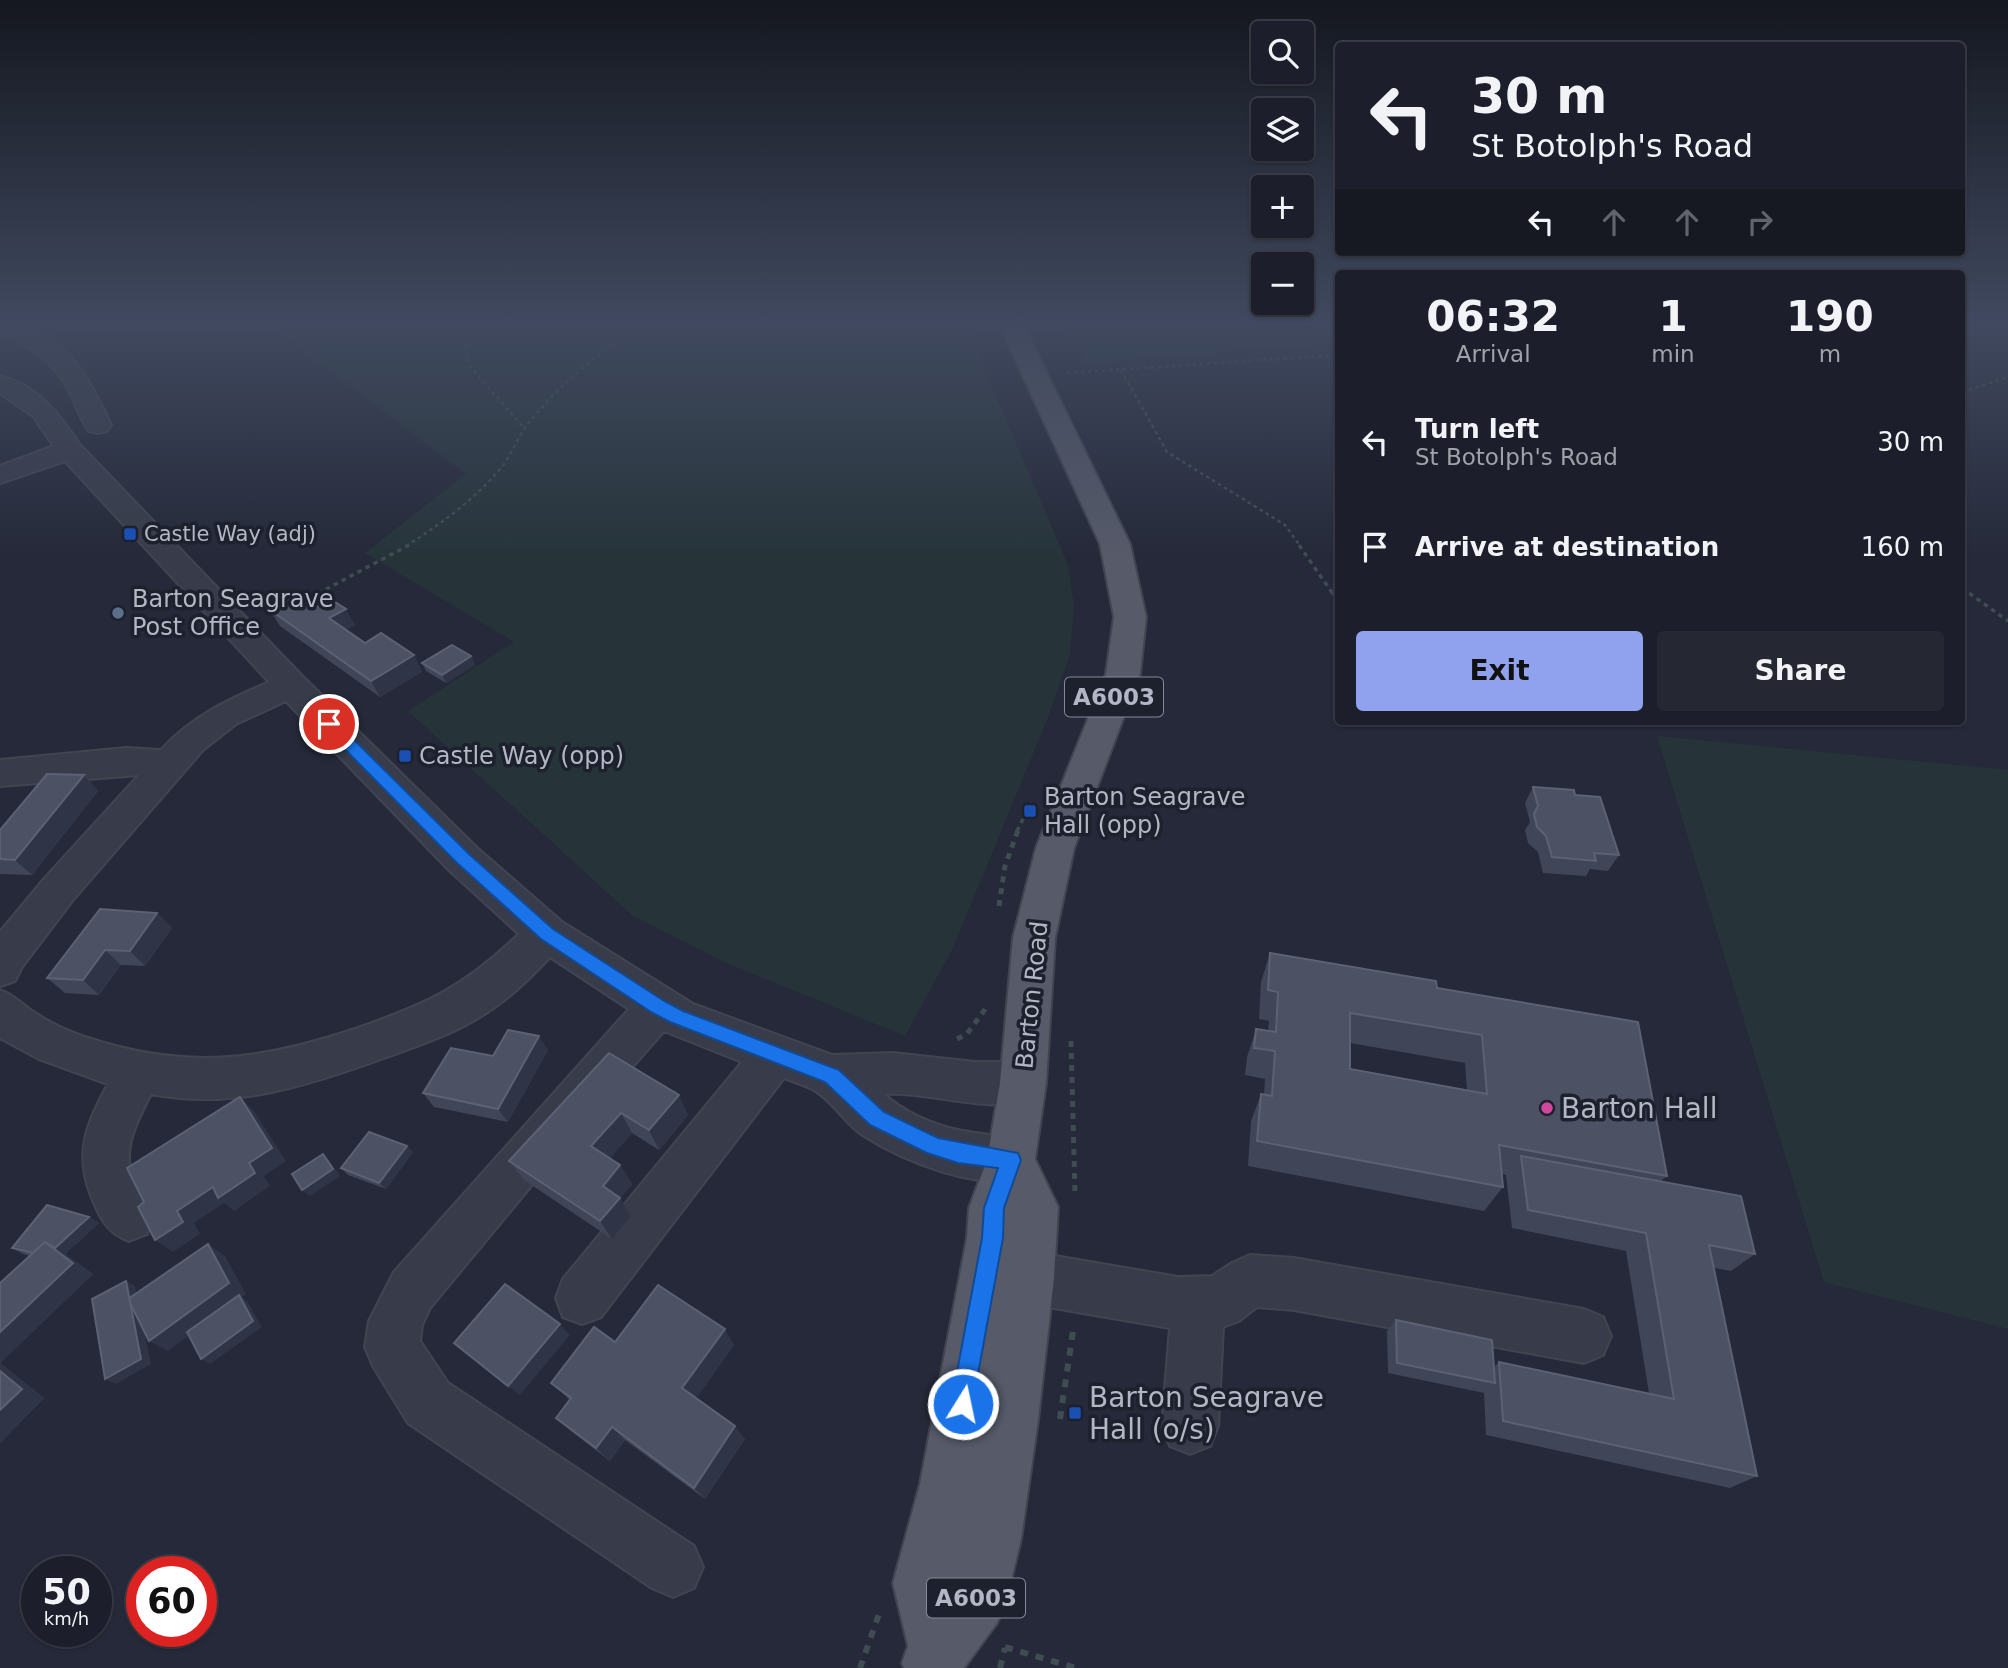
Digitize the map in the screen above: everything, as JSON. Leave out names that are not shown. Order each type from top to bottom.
[{"type":"main road","name":"Barton Road","points":[[1011,1160],[1023,1083],[1037,925],[1055,848],[1123,674],[1130,617],[1115,544],[1048,402]]},
{"type":"main road","name":"A6003","points":[[935,1657],[975,1601],[991,1539],[1010,1420],[1031,1278],[1033,1207],[1011,1160]]},
{"type":"street","points":[[30,402],[51,418],[70,450],[291,685],[463,859],[547,934],[658,1007],[832,1076],[877,1118],[934,1146],[958,1153],[1011,1160]]},
{"type":"street","points":[[87,402],[98,425]]},
{"type":"street","points":[[0,475],[70,450]]},
{"type":"street","points":[[0,968],[4,958],[58,890],[169,763],[198,735],[225,716],[291,685]]},
{"type":"street","points":[[0,773],[126,761],[169,763]]},
{"type":"street","points":[[0,1009],[7,1019],[58,1048],[139,1073],[186,1080],[228,1082],[300,1068],[413,1028],[455,1009],[481,993],[547,934]]},
{"type":"street","points":[[658,1007],[568,1107],[412,1290],[396,1321],[392,1347],[428,1403],[673,1567]]},
{"type":"street","points":[[582,1298],[775,1055]]},
{"type":"street","points":[[129,1217],[110,1183],[105,1160],[113,1119],[139,1073]]},
{"type":"street","points":[[832,1076],[893,1073],[975,1083],[1023,1083]]},
{"type":"street","points":[[1031,1278],[1178,1303],[1220,1302],[1250,1281],[1283,1283],[1584,1336]]},
{"type":"street","points":[[1190,1426],[1198,1302]]},
{"type":"path","points":[[501,402],[525,429]]},
{"type":"path","points":[[241,632],[370,569],[454,514],[502,467],[525,429],[550,402]]},
{"type":"path","points":[[1139,402],[1167,452],[1285,525],[1335,596]]},
{"type":"path","points":[[1333,594],[1335,587]]},
{"type":"path","points":[[1965,590],[2008,621]]},
{"type":"path","points":[[998,918],[1002,876],[1017,828],[1033,800]]},
{"type":"path","points":[[948,1044],[967,1034],[989,1004]]},
{"type":"path","points":[[1071,1030],[1075,1205]]},
{"type":"path","points":[[1031,1278],[1065,1398],[1059,1423]]},
{"type":"path","points":[[1000,1668],[1005,1647],[1076,1668]]},
{"type":"shaded area","points":[[371,402],[998,402],[1068,565],[1074,606],[1070,654],[1047,720],[952,950],[905,1036],[724,962],[633,916],[408,711],[514,642],[365,553],[466,474]]},
{"type":"shaded area","points":[[1657,736],[2008,770],[2008,1329],[1824,1282]]},
{"type":"building","points":[[297,596],[314,608],[330,599],[346,609],[329,618],[365,643],[381,633],[414,655],[371,681],[270,610]]},
{"type":"building","points":[[452,645],[471,656],[442,675],[422,663]]},
{"type":"building","points":[[47,774],[84,775],[15,860],[0,859],[0,830]]},
{"type":"building","points":[[1533,787],[1574,790],[1575,795],[1600,797],[1619,855],[1594,853],[1596,861],[1552,857],[1546,836],[1537,827],[1534,814],[1538,806]]},
{"type":"building","points":[[100,909],[157,913],[130,951],[105,950],[83,980],[47,978]]},
{"type":"building","name":"Barton Hall","points":[[1270,953],[1436,981],[1437,988],[1638,1022],[1667,1176],[1499,1145],[1503,1187],[1257,1141],[1261,1094],[1272,1096],[1275,1051],[1254,1048],[1256,1029],[1276,1032],[1278,992],[1268,990]],"holes":[[[1350,1013],[1482,1035],[1487,1094],[1350,1069]]]},
{"type":"building","points":[[508,1030],[539,1036],[498,1109],[423,1093],[451,1048],[493,1056]]},
{"type":"building","points":[[609,1053],[679,1095],[649,1130],[621,1113],[591,1146],[620,1165],[603,1186],[620,1198],[600,1221],[509,1161]]},
{"type":"building","points":[[240,1097],[272,1148],[249,1163],[255,1173],[218,1198],[213,1187],[177,1211],[183,1222],[155,1240],[138,1207],[144,1202],[127,1168]]},
{"type":"building","points":[[369,1132],[407,1146],[379,1183],[341,1168]]},
{"type":"building","points":[[323,1154],[333,1169],[302,1190],[292,1174]]},
{"type":"building","points":[[1521,1156],[1741,1196],[1755,1254],[1709,1245],[1757,1476],[1503,1421],[1499,1362],[1674,1399],[1646,1233],[1528,1210]]},
{"type":"building","points":[[47,1205],[89,1217],[55,1248],[45,1242],[33,1253],[12,1248]]},
{"type":"building","points":[[45,1242],[73,1263],[0,1332],[0,1283]]},
{"type":"building","points":[[208,1244],[229,1283],[149,1341],[128,1299]]},
{"type":"building","points":[[126,1281],[141,1359],[105,1379],[92,1299]]},
{"type":"building","points":[[505,1284],[560,1324],[508,1386],[454,1343]]},
{"type":"building","points":[[658,1285],[725,1329],[682,1388],[735,1426],[694,1488],[612,1427],[596,1448],[556,1418],[571,1398],[551,1383],[594,1327],[615,1342]]},
{"type":"building","points":[[239,1295],[253,1321],[201,1359],[187,1332]]},
{"type":"building","points":[[1396,1320],[1492,1340],[1495,1383],[1397,1363]]},
{"type":"building","points":[[0,1371],[22,1389],[0,1410]]},
{"type":"place","name":"Castle Way (adj)","points":[[130,534]]},
{"type":"place","name":"Barton Seagrave Post Office","points":[[118,613]]},
{"type":"place","name":"Castle Way (opp)","points":[[405,756]]},
{"type":"place","name":"Barton Seagrave Hall (opp)","points":[[1030,811]]},
{"type":"place","name":"Barton Hall","points":[[1547,1108]]},
{"type":"place","name":"Barton Seagrave Hall (o/s)","points":[[1075,1413]]},
{"type":"route","points":[[329,724],[463,859],[547,934],[658,1007],[677,1017],[832,1076],[877,1118],[934,1146],[958,1153],[1011,1160],[994,1208],[992,1238],[963,1404]]}]
